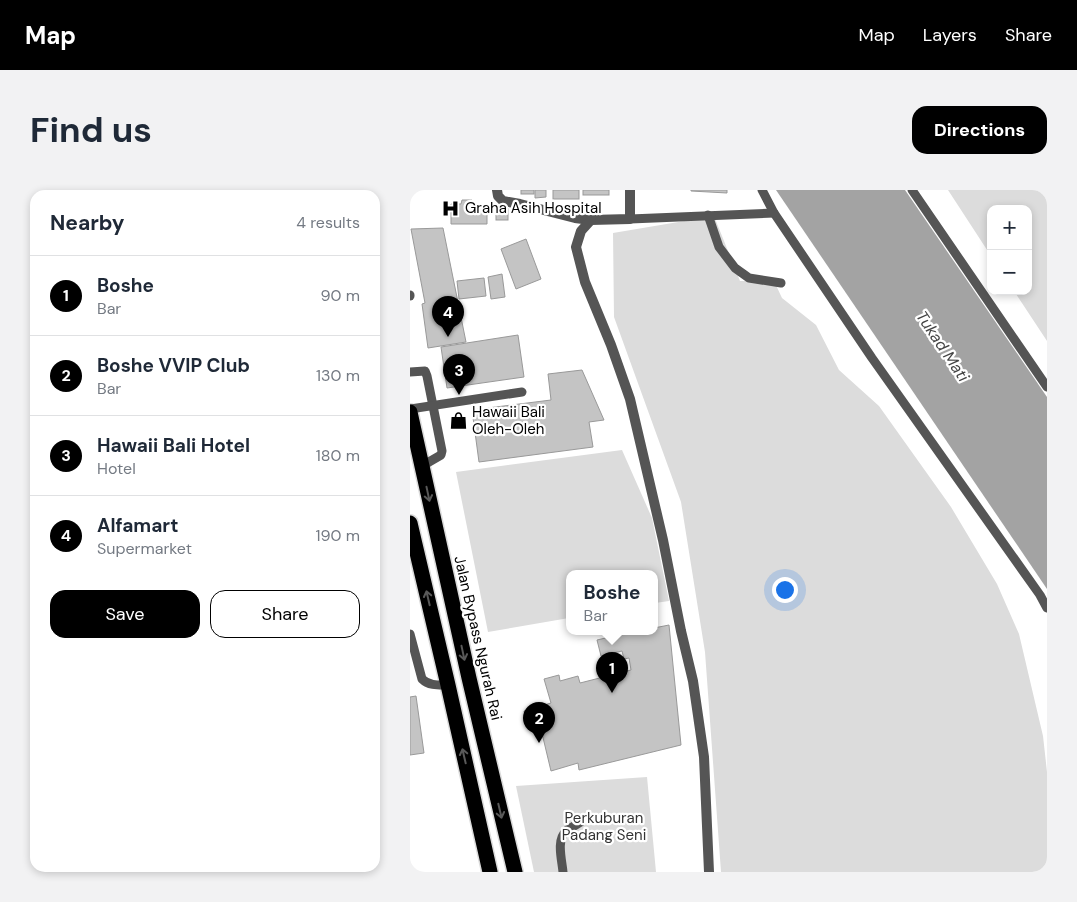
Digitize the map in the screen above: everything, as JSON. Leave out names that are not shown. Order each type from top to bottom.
[{"type":"highway","name":"Jalan Bypass Ngurah Rai","points":[[410,410],[468,678],[515,872]]},
{"type":"highway","points":[[410,523],[414,555],[448,685],[490,872]]},
{"type":"street","points":[[497,190],[498,196],[503,201],[591,220],[630,219],[630,190]]},
{"type":"street","points":[[591,220],[582,231],[576,247],[584,282],[611,345],[630,399],[663,540],[693,681],[704,757],[709,872]]},
{"type":"lane","points":[[762,190],[774,213],[872,358],[1040,595],[1047,608]]},
{"type":"lane","points":[[912,190],[1047,387]]},
{"type":"lane","points":[[630,219],[774,213]]},
{"type":"lane","points":[[708,215],[719,247],[735,268],[749,278],[781,283]]},
{"type":"lane","points":[[410,372],[424,371],[427,376],[442,451],[441,455],[422,466]]},
{"type":"lane","points":[[410,410],[522,392]]},
{"type":"lane","points":[[410,634],[422,680],[431,684],[448,685]]},
{"type":"lane","points":[[563,872],[560,846],[562,838],[565,832],[581,822]]},
{"type":"green space","points":[[948,190],[1047,190],[1047,341],[1017,295],[1032,295],[1032,205],[987,205],[987,250]]},
{"type":"green space","points":[[714,216],[740,281],[774,281],[782,298],[816,325],[839,370],[879,406],[951,507],[997,584],[1019,634],[1043,736],[1047,772],[1047,872],[721,872],[705,652],[681,502],[614,317],[613,233]]},
{"type":"green space","points":[[622,450],[652,518],[669,601],[658,603],[658,570],[566,570],[566,619],[488,632],[456,472]]},
{"type":"green space","name":"Perkuburan Padang Seni","points":[[647,777],[656,872],[534,872],[516,786]]},
{"type":"water","name":"Tukad Mati","points":[[776,190],[905,190],[1047,397],[1047,589]]},
{"type":"building","points":[[521,190],[534,190],[534,194],[521,194]]},
{"type":"building","points":[[535,190],[546,190],[546,197],[535,198]]},
{"type":"building","points":[[553,190],[579,190],[579,199],[553,199]]},
{"type":"building","points":[[583,190],[609,190],[609,195],[583,195]]},
{"type":"building","points":[[727,190],[727,193],[691,191]]},
{"type":"building","points":[[462,200],[472,200],[472,205],[487,205],[487,224],[451,224],[451,204],[461,204]]},
{"type":"building","points":[[496,209],[508,209],[508,220],[496,220]]},
{"type":"building","points":[[443,228],[466,342],[428,348],[422,304],[425,303],[411,229]]},
{"type":"building","points":[[526,239],[541,279],[516,289],[501,249]]},
{"type":"building","points":[[502,274],[505,297],[491,299],[488,277]]},
{"type":"building","points":[[484,278],[486,296],[459,299],[457,281]]},
{"type":"building","points":[[518,335],[524,377],[447,388],[441,347]]},
{"type":"building","points":[[582,370],[604,420],[589,422],[593,447],[479,462],[472,410],[551,400],[548,374]]},
{"type":"building","points":[[669,625],[681,745],[579,770],[578,763],[551,771],[540,725],[528,728],[524,711],[551,703],[544,679],[559,675],[560,681],[578,676],[580,683],[631,670],[629,658],[624,659],[622,651],[601,656],[597,640],[618,635],[658,635],[658,627]]},
{"type":"building","points":[[416,696],[424,753],[410,755],[410,697]]},
{"type":"place","name":"Graha Asih Hospital","points":[[451,208]]},
{"type":"place","name":"Alfamart","points":[[448,337]]},
{"type":"place","name":"Hawaii Bali Hotel","points":[[459,395]]},
{"type":"place","name":"Hawaii Bali Oleh-Oleh","points":[[458,421]]},
{"type":"place","name":"Boshe","points":[[612,693]]},
{"type":"place","name":"Boshe VVIP Club","points":[[539,743]]}]
